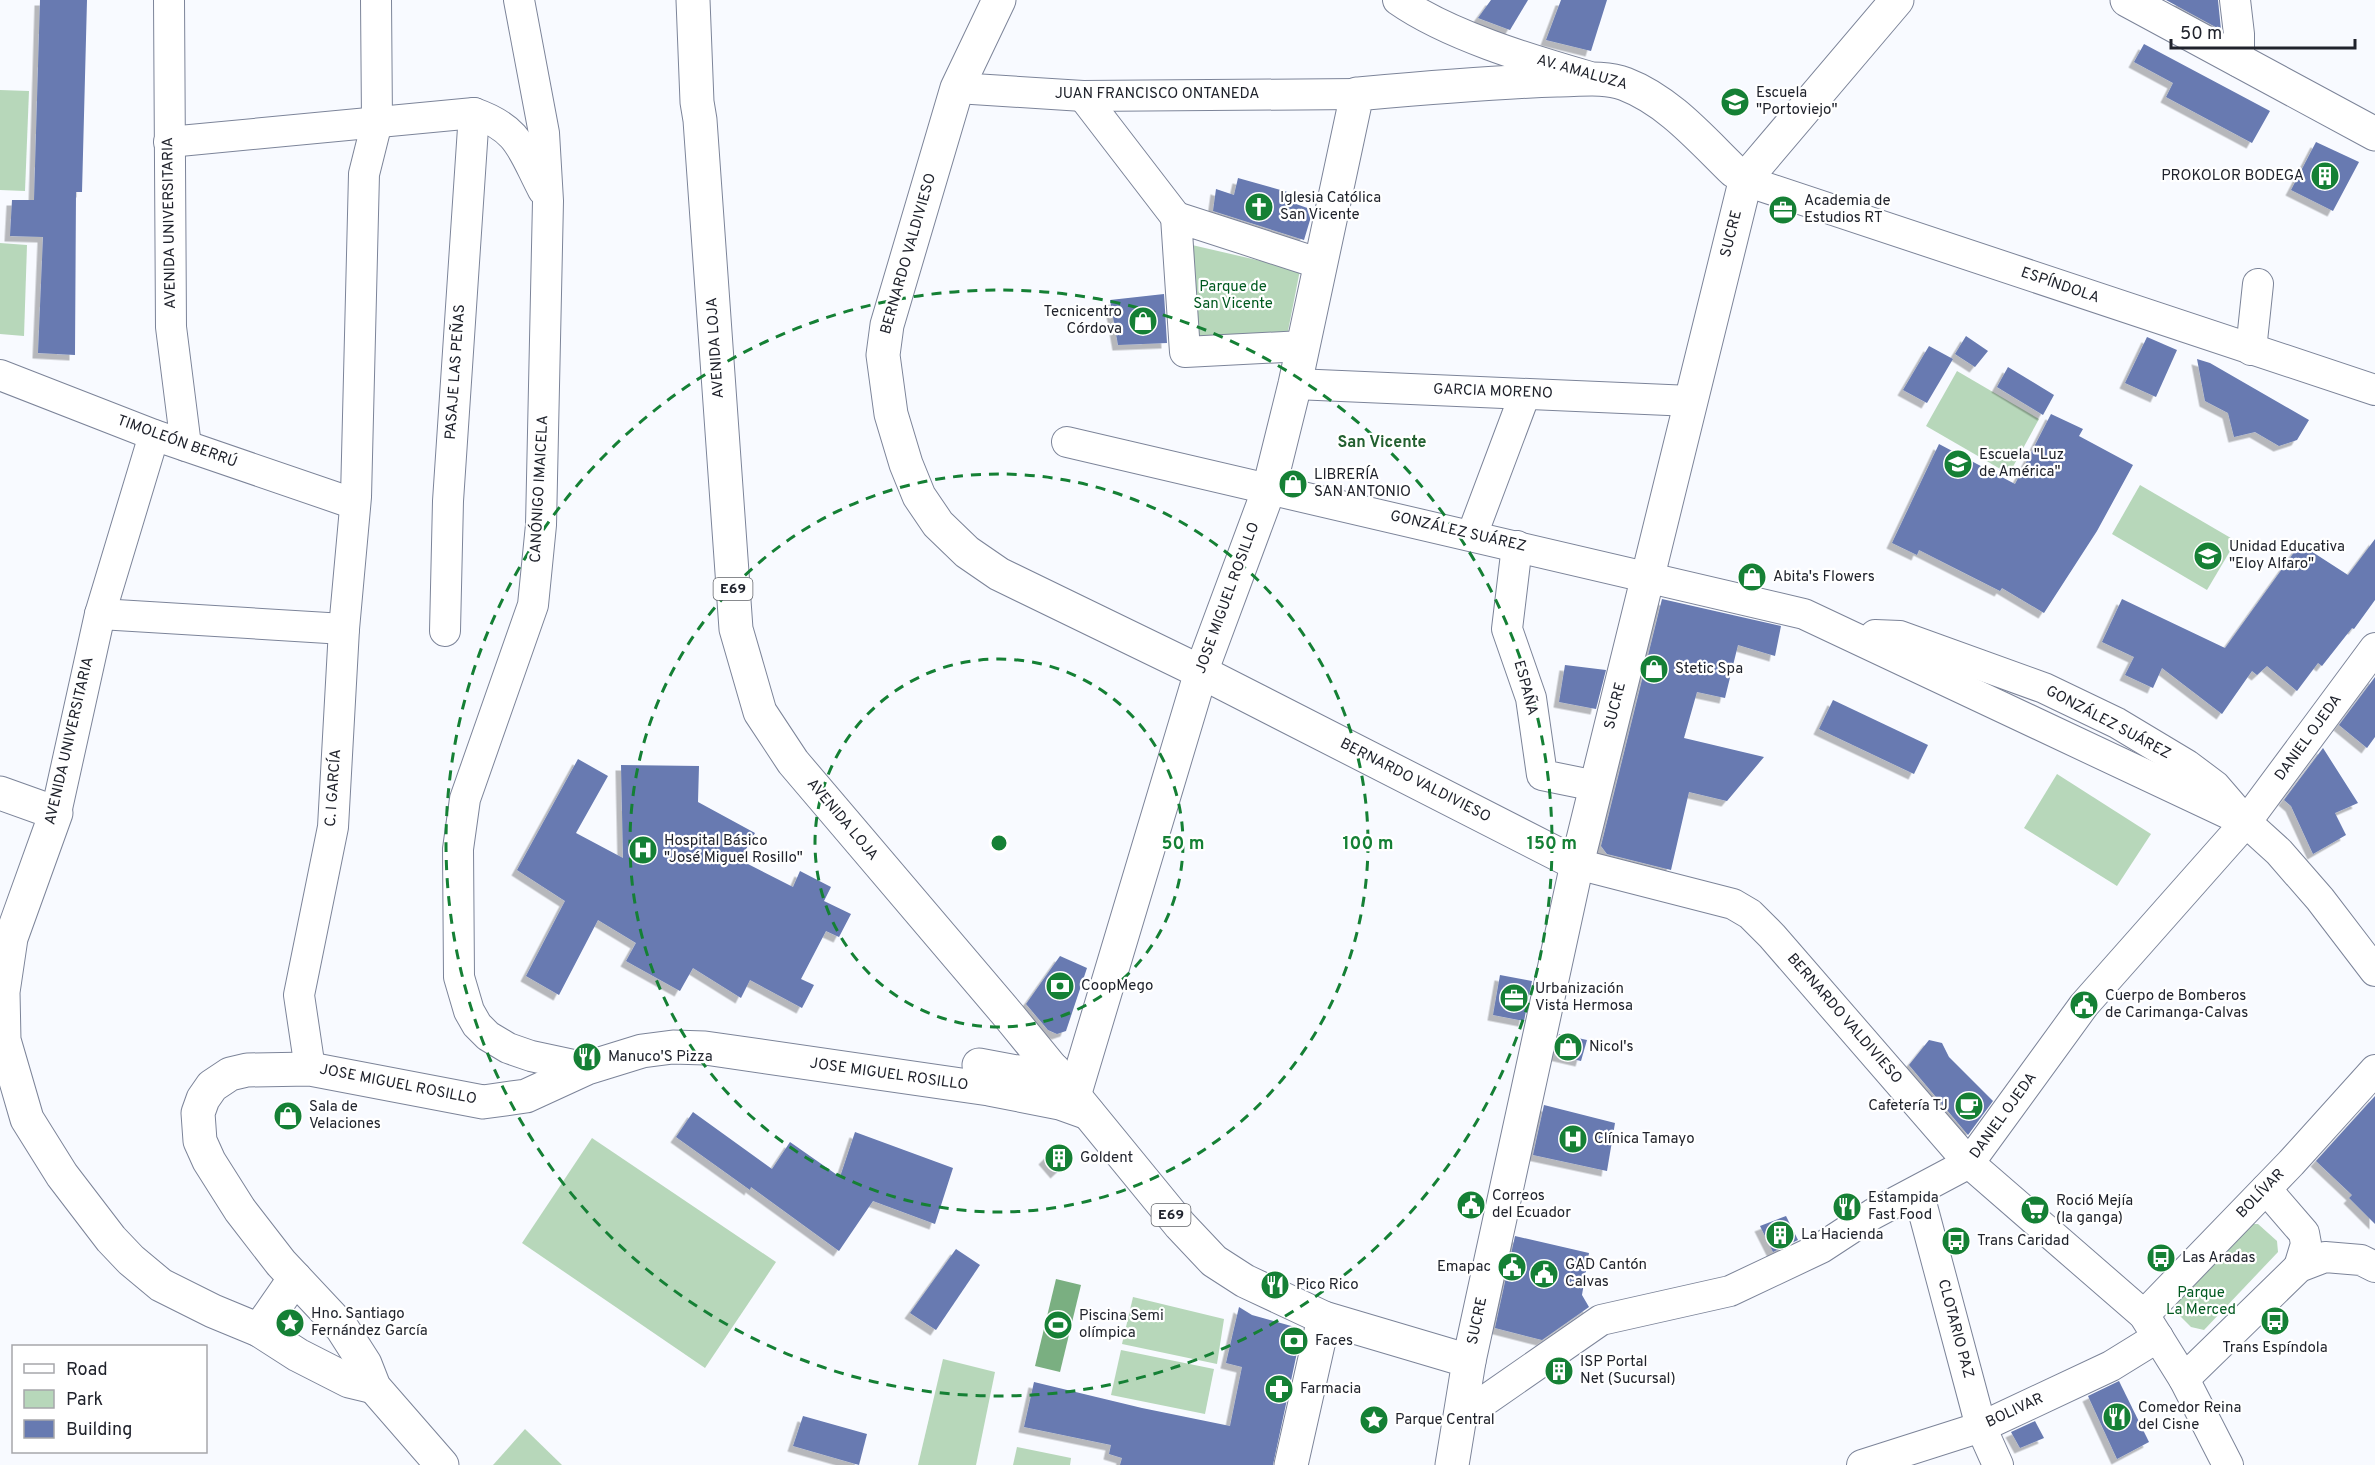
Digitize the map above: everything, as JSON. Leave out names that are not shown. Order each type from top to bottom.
[{"type":"main road","name":"AVENIDA LOJA","points":[[693,0],[697,102],[701,131],[736,629],[760,712],[793,762],[1054,1070],[1180,1225],[1214,1261],[1245,1281],[1324,1318],[1469,1361]]},
{"type":"main road","name":"BERNARDO VALDIVIESO","points":[[999,0],[957,88],[887,325],[883,355],[891,414],[906,464],[919,496],[938,524],[967,552],[999,574],[1201,672],[1577,864]]},
{"type":"main road","name":"SUCRE","points":[[1452,1465],[1469,1361],[1577,864],[1746,178],[1897,0]]},
{"type":"main road","points":[[2127,0],[2375,134]]},
{"type":"main road","points":[[1357,94],[1495,82],[1597,80]]},
{"type":"main road","name":"AV. AMALUZA","points":[[1597,80],[1623,83],[1652,97],[1672,112],[1734,171],[1746,178]]},
{"type":"main road","name":"JOSE MIGUEL ROSILLO","points":[[374,1387],[365,1364],[342,1328],[295,1278],[240,1210],[200,1141],[198,1113],[203,1099],[212,1086],[230,1074],[247,1070],[310,1068],[483,1102],[526,1096],[587,1068],[642,1051],[673,1047],[705,1048],[989,1089],[1060,1103],[1081,1104],[1201,672],[1269,489],[1295,384],[1357,94]]},
{"type":"main road","points":[[0,793],[56,813]]},
{"type":"main road","name":"AVENIDA UNIVERSITARIA","points":[[56,813],[11,938],[3,992],[4,1040],[17,1077],[27,1119],[62,1175],[111,1239],[131,1260],[161,1285],[213,1311],[259,1330],[298,1355],[349,1381],[374,1387]]},
{"type":"main road","points":[[642,1051],[679,1033],[706,1029],[952,1061],[1017,1072],[1054,1070]]},
{"type":"main road","points":[[259,1330],[295,1278]]},
{"type":"main road","points":[[1291,1465],[1324,1318]]},
{"type":"main road","points":[[374,1387],[442,1465]]},
{"type":"street","name":"AVENIDA UNIVERSITARIA","points":[[170,0],[171,327],[186,446]]},
{"type":"street","points":[[355,504],[364,174],[377,122],[376,0]]},
{"type":"street","name":"CANÓNIGO IMAICELA","points":[[519,0],[544,133],[548,201],[542,525],[533,605],[465,799],[458,849],[459,977],[469,1011],[477,1025],[488,1036],[508,1048],[531,1056],[587,1068]]},
{"type":"street","name":"AV. AMALUZA","points":[[1398,0],[1419,14],[1483,41],[1597,80]]},
{"type":"street","points":[[2235,0],[2239,34],[2239,62]]},
{"type":"street","name":"JUAN FRANCISCO ONTANEDA","points":[[957,88],[1083,96],[1357,94]]},
{"type":"street","points":[[1083,96],[1176,218],[1185,352],[1303,346]]},
{"type":"street","points":[[169,142],[474,113],[495,120],[514,135],[548,201]]},
{"type":"street","name":"PASAJE LAS PEÑAS","points":[[445,631],[448,501],[474,113]]},
{"type":"street","name":"ESPÍNDOLA","points":[[1746,178],[1761,186],[2375,390]]},
{"type":"street","points":[[1176,218],[1321,264]]},
{"type":"street","points":[[2252,350],[2258,284]]},
{"type":"street","name":"TIMOLEÓN BERRÚ","points":[[0,375],[154,435],[355,504]]},
{"type":"street","name":"GARCIA MORENO","points":[[1295,384],[1691,401]]},
{"type":"street","points":[[1472,535],[1525,394]]},
{"type":"street","name":"AVENIDA UNIVERSITARIA","points":[[56,813],[100,614],[154,435]]},
{"type":"street","name":"GONZÁLEZ SUÁREZ","points":[[1067,442],[1804,614],[1847,633],[1900,636],[2044,688],[2117,723],[2187,765],[2215,786],[2246,822],[2279,852],[2313,891],[2375,971]]},
{"type":"street","name":"C. I GARCÍA","points":[[310,1068],[299,995],[333,827],[344,629],[355,504]]},
{"type":"street","name":"ESPAÑA","points":[[1517,546],[1507,629],[1532,698],[1542,775],[1596,786]]},
{"type":"street","points":[[100,614],[344,629]]},
{"type":"street","name":"DANIEL OJEDA","points":[[1460,1418],[1601,1320],[1730,1291],[1821,1248],[1872,1214],[1969,1163],[2084,1005],[2246,822],[2375,648]]},
{"type":"street","name":"BERNARDO VALDIVIESO","points":[[1577,864],[1732,904],[1750,914],[1772,936],[1969,1163],[2151,1326],[2184,1379],[2228,1465]]},
{"type":"street","name":"BOLÍVAR","points":[[2151,1326],[2266,1189],[2375,1070]]},
{"type":"street","points":[[2266,1189],[2304,1233],[2306,1244],[2299,1267]]},
{"type":"street","name":"CLOTARIO PAZ","points":[[1918,1191],[1981,1427],[1998,1465]]},
{"type":"street","points":[[2184,1379],[2299,1267],[2325,1257],[2341,1257],[2361,1260],[2375,1267]]},
{"type":"street","name":"BOLIVAR","points":[[1862,1465],[1981,1427],[2111,1366],[2151,1326]]},
{"type":"green space","points":[[0,90],[29,91],[25,191],[0,190]]},
{"type":"green space","points":[[0,243],[27,245],[24,336],[0,334]]},
{"type":"green space","name":"Parque de San Vicente","points":[[1192,245],[1300,270],[1287,336],[1190,336]]},
{"type":"green space","points":[[1957,371],[2039,419],[2009,474],[1926,426]]},
{"type":"green space","points":[[2140,485],[2236,541],[2207,590],[2112,534]]},
{"type":"green space","points":[[2057,774],[2151,834],[2117,886],[2024,828]]},
{"type":"green space","points":[[592,1138],[776,1262],[705,1368],[522,1243]]},
{"type":"green space","name":"Parque La Merced","points":[[2246,1224],[2258,1224],[2277,1241],[2278,1252],[2204,1330],[2191,1327],[2174,1310],[2174,1299]]},
{"type":"green space","points":[[1133,1297],[1224,1319],[1217,1364],[1122,1344]]},
{"type":"green space","points":[[1121,1350],[1214,1369],[1205,1414],[1111,1395]]},
{"type":"green space","points":[[943,1359],[995,1372],[976,1465],[918,1465]]},
{"type":"green space","points":[[525,1429],[562,1465],[493,1465]]},
{"type":"green space","points":[[1017,1447],[1071,1458],[1070,1465],[1013,1465]]},
{"type":"shaded area","name":"Piscina Semi olímpica","points":[[1056,1279],[1081,1285],[1060,1372],[1035,1366]]},
{"type":"building","points":[[40,0],[87,0],[82,192],[76,192],[75,355],[38,353],[43,237],[10,236],[12,200],[34,200]]},
{"type":"building","points":[[1491,0],[1528,0],[1510,30],[1478,18]]},
{"type":"building","points":[[1561,0],[1607,0],[1591,51],[1546,40]]},
{"type":"building","points":[[2166,0],[2218,0],[2221,30]]},
{"type":"building","points":[[2144,44],[2270,111],[2252,143],[2166,97],[2173,83],[2134,62]]},
{"type":"building","name":"PROKOLOR BODEGA","points":[[2316,142],[2359,162],[2333,211],[2291,190]]},
{"type":"building","name":"Iglesia Católica San Vicente","points":[[1238,178],[1298,195],[1296,204],[1313,210],[1304,240],[1213,211],[1216,189],[1234,195]]},
{"type":"building","name":"Tecnicentro Córdova","points":[[1164,294],[1167,343],[1118,345],[1110,300]]},
{"type":"building","points":[[1966,336],[1988,351],[1975,367],[1955,354]]},
{"type":"building","points":[[2147,337],[2177,350],[2156,397],[2125,383]]},
{"type":"building","points":[[1929,346],[1953,359],[1927,403],[1903,390]]},
{"type":"building","points":[[2197,359],[2210,363],[2309,420],[2297,440],[2279,446],[2255,432],[2234,437],[2228,413],[2205,401]]},
{"type":"building","points":[[2008,367],[2054,395],[2043,415],[1997,387]]},
{"type":"building","points":[[2051,414],[2083,429],[2079,436],[2133,465],[2097,531],[2044,613],[2002,588],[2000,591],[1919,550],[1917,555],[1892,543],[1939,444],[2015,484]]},
{"type":"building","points":[[2375,539],[2375,600],[2354,629],[2352,628],[2322,666],[2318,663],[2297,691],[2267,666],[2257,675],[2252,671],[2222,714],[2162,668],[2153,688],[2125,675],[2134,657],[2102,642],[2122,599],[2225,648],[2300,544],[2348,575]]},
{"type":"building","points":[[1662,599],[1781,626],[1775,656],[1738,645],[1725,698],[1697,692],[1684,738],[1764,757],[1727,801],[1689,792],[1671,870],[1607,854],[1601,846]]},
{"type":"building","points":[[1565,665],[1606,670],[1596,709],[1559,702]]},
{"type":"building","points":[[2375,677],[2375,737],[2367,748],[2339,725]]},
{"type":"building","points":[[1833,700],[1928,745],[1914,774],[1819,729]]},
{"type":"building","points":[[2323,748],[2358,803],[2335,813],[2346,835],[2313,854],[2291,806],[2284,800]]},
{"type":"building","points":[[578,759],[608,776],[576,833],[623,858],[621,765],[699,766],[698,802],[755,833],[740,860],[793,887],[800,871],[831,887],[824,901],[851,914],[839,937],[826,931],[801,979],[814,985],[802,1008],[750,980],[741,998],[693,968],[680,991],[626,961],[636,943],[598,920],[559,995],[526,976],[565,901],[517,870]]},
{"type":"building","name":"CoopMego","points":[[1060,956],[1087,968],[1066,1031],[1057,1034],[1048,1030],[1026,1004]]},
{"type":"building","name":"Urbanización Vista Hermosa","points":[[1500,975],[1532,981],[1524,1021],[1493,1015]]},
{"type":"building","name":"Nicol's","points":[[1559,1034],[1587,1040],[1581,1061],[1555,1055]]},
{"type":"building","points":[[1929,1040],[1942,1043],[1949,1057],[1993,1101],[1968,1135],[1909,1065]]},
{"type":"building","points":[[2375,1096],[2375,1224],[2349,1198],[2352,1195],[2316,1161]]},
{"type":"building","name":"Clínica Tamayo","points":[[1544,1105],[1615,1123],[1607,1171],[1533,1155]]},
{"type":"building","points":[[693,1112],[772,1169],[790,1142],[840,1177],[855,1132],[953,1168],[935,1224],[873,1201],[839,1251],[751,1187],[750,1190],[676,1137]]},
{"type":"building","name":"Goldent","points":[[1060,1143],[1073,1157],[1056,1173],[1044,1159]]},
{"type":"building","name":"La Hacienda","points":[[1786,1216],[1798,1240],[1773,1252],[1760,1226]]},
{"type":"building","name":"GAD Cantón Calvas","points":[[1515,1236],[1589,1253],[1582,1295],[1589,1307],[1542,1340],[1495,1328]]},
{"type":"building","points":[[956,1249],[980,1265],[936,1330],[910,1313]]},
{"type":"building","points":[[1239,1307],[1252,1315],[1302,1329],[1273,1465],[1120,1465],[1122,1458],[1109,1454],[1111,1445],[1024,1427],[1034,1382],[1230,1426],[1242,1367],[1226,1363]]},
{"type":"building","name":"Comedor Reina del Cisne","points":[[2119,1381],[2149,1442],[2117,1459],[2088,1396]]},
{"type":"building","points":[[803,1416],[867,1434],[859,1465],[793,1446]]},
{"type":"building","points":[[2035,1421],[2044,1438],[2020,1448],[2011,1432]]},
{"type":"place","name":"Escuela \"Portoviejo\"","points":[[1735,102]]},
{"type":"place","name":"PROKOLOR BODEGA","points":[[2325,176]]},
{"type":"place","name":"Iglesia Católica San Vicente","points":[[1259,207]]},
{"type":"place","name":"Academia de Estudios RT","points":[[1783,210]]},
{"type":"place","name":"Tecnicentro Córdova","points":[[1143,321]]},
{"type":"place","name":"Escuela \"Luz de América\"","points":[[1958,464]]},
{"type":"place","name":"LIBRERÍA SAN ANTONIO","points":[[1293,484]]},
{"type":"place","name":"Unidad Educativa \"Eloy Alfaro\"","points":[[2208,556]]},
{"type":"place","name":"Abita's Flowers","points":[[1752,577]]},
{"type":"place","name":"Stetic Spa","points":[[1654,669]]},
{"type":"place","name":"Hospital Básico \"José Miguel Rosillo\"","points":[[643,850]]},
{"type":"place","name":"CoopMego","points":[[1060,986]]},
{"type":"place","name":"Urbanización Vista Hermosa","points":[[1514,998]]},
{"type":"place","name":"Cuerpo de Bomberos de Carimanga-Calvas","points":[[2084,1005]]},
{"type":"place","name":"Nicol's","points":[[1568,1047]]},
{"type":"place","name":"Manuco'S Pizza","points":[[587,1057]]},
{"type":"place","name":"Cafetería TJ","points":[[1969,1106]]},
{"type":"place","name":"Sala de Velaciones","points":[[288,1116]]},
{"type":"place","name":"Clínica Tamayo","points":[[1573,1139]]},
{"type":"place","name":"Goldent","points":[[1059,1158]]},
{"type":"place","name":"Correos del Ecuador","points":[[1471,1205]]},
{"type":"place","name":"Estampida Fast Food","points":[[1847,1207]]},
{"type":"place","name":"Roció Mejía (la ganga)","points":[[2035,1210]]},
{"type":"place","name":"La Hacienda","points":[[1780,1235]]},
{"type":"place","name":"Trans Caridad","points":[[1956,1241]]},
{"type":"place","name":"Las Aradas","points":[[2161,1258]]},
{"type":"place","name":"Emapac","points":[[1512,1267]]},
{"type":"place","name":"GAD Cantón Calvas","points":[[1544,1274]]},
{"type":"place","name":"Pico Rico","points":[[1275,1285]]},
{"type":"place","name":"Trans Espíndola","points":[[2275,1321]]},
{"type":"place","name":"Hno. Santiago Fernández García","points":[[290,1323]]},
{"type":"place","name":"Piscina Semi olímpica","points":[[1058,1325]]},
{"type":"place","name":"Faces","points":[[1294,1341]]},
{"type":"place","name":"ISP Portal Net (Sucursal)","points":[[1559,1371]]},
{"type":"place","name":"Farmacia","points":[[1279,1389]]},
{"type":"place","name":"Comedor Reina del Cisne","points":[[2117,1417]]},
{"type":"place","name":"Parque Central","points":[[1374,1420]]},
{"type":"district","name":"San Vicente","points":[[1382,443]]}]
